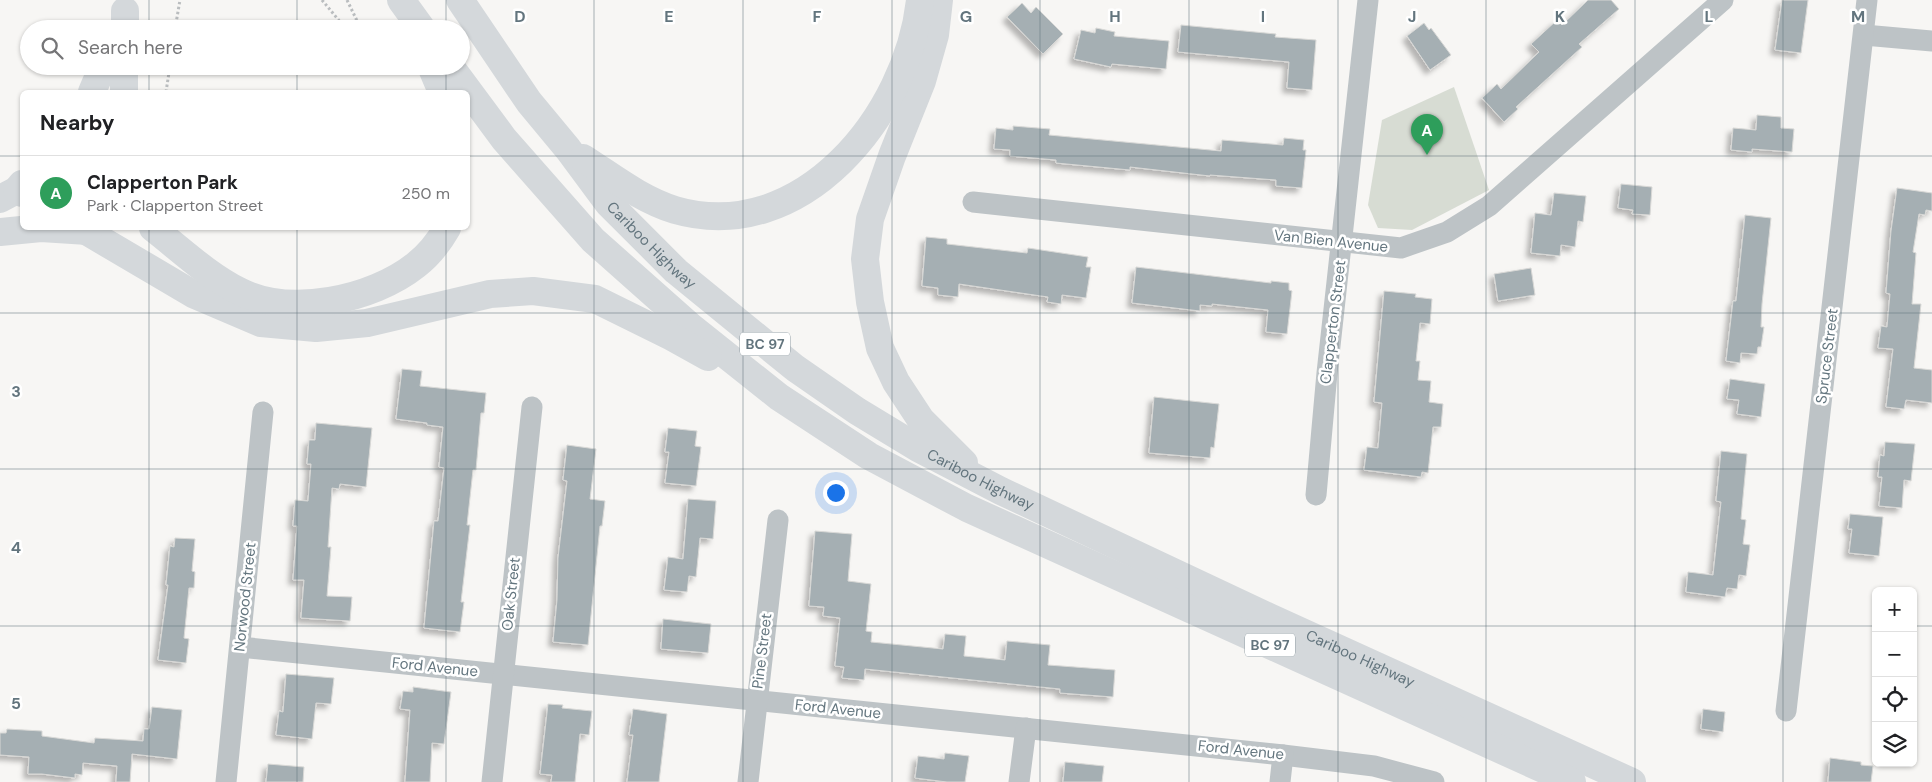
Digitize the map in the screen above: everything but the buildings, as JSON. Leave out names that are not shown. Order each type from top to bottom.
[{"type":"main road","name":"Cariboo Highway","points":[[460,0],[529,102],[568,149],[608,203],[676,271],[795,368],[858,411],[910,444],[1001,492],[1270,618],[1632,782]]},
{"type":"main road","points":[[568,149],[631,191],[676,210],[723,216],[779,204],[817,184],[850,152],[874,123],[904,66],[918,16],[920,0]]},
{"type":"main road","points":[[939,0],[934,35],[922,81],[892,156],[870,220],[865,259],[870,302],[880,348],[896,382],[921,420],[958,458],[1001,492]]},
{"type":"main road","points":[[93,90],[100,75]]},
{"type":"main road","points":[[124,75],[124,90]]},
{"type":"main road","points":[[435,75],[441,90]]},
{"type":"main road","name":"Cariboo Highway","points":[[457,75],[468,90]]},
{"type":"main road","name":"Cariboo Highway","points":[[470,93],[504,139],[593,240],[691,327],[779,398],[869,456],[968,508],[1572,782]]},
{"type":"main road","points":[[0,232],[21,230]]},
{"type":"main road","points":[[86,230],[193,294],[261,323],[316,328],[367,323],[490,294],[533,291],[595,299],[672,337],[779,398]]},
{"type":"main road","points":[[156,230],[216,277],[240,292],[270,302],[299,304],[328,302],[393,280],[417,265],[439,242],[447,230]]},
{"type":"main road","points":[[170,230],[183,251]]},
{"type":"street","name":"Van Bien Avenue","points":[[973,202],[1401,248],[1447,232],[1489,206],[1723,0]]},
{"type":"street","name":"Spruce Street","points":[[1786,711],[1867,0]]},
{"type":"street","name":"Clapperton Street","points":[[1316,495],[1326,382],[1342,242],[1363,1]]},
{"type":"street","points":[[1864,35],[1932,41]]},
{"type":"street","name":"Oak Street","points":[[492,782],[532,406]]},
{"type":"street","name":"Norwood Street","points":[[226,782],[263,412]]},
{"type":"street","name":"Pine Street","points":[[748,782],[778,520]]},
{"type":"street","name":"Ford Avenue","points":[[240,647],[1284,755],[1374,766],[1434,782]]},
{"type":"street","points":[[1020,782],[1026,728]]},
{"type":"street","points":[[1280,782],[1284,755]]},
{"type":"path","points":[[177,20],[180,0]]},
{"type":"path","points":[[322,0],[339,20]]},
{"type":"path","points":[[347,0],[357,20]]},
{"type":"path","points":[[166,90],[169,75]]},
{"type":"shaded area","points":[[1454,87],[1489,190],[1412,230],[1378,228],[1368,205],[1382,120]]},
{"type":"place","name":"Clapperton Park","points":[[1427,155]]}]
